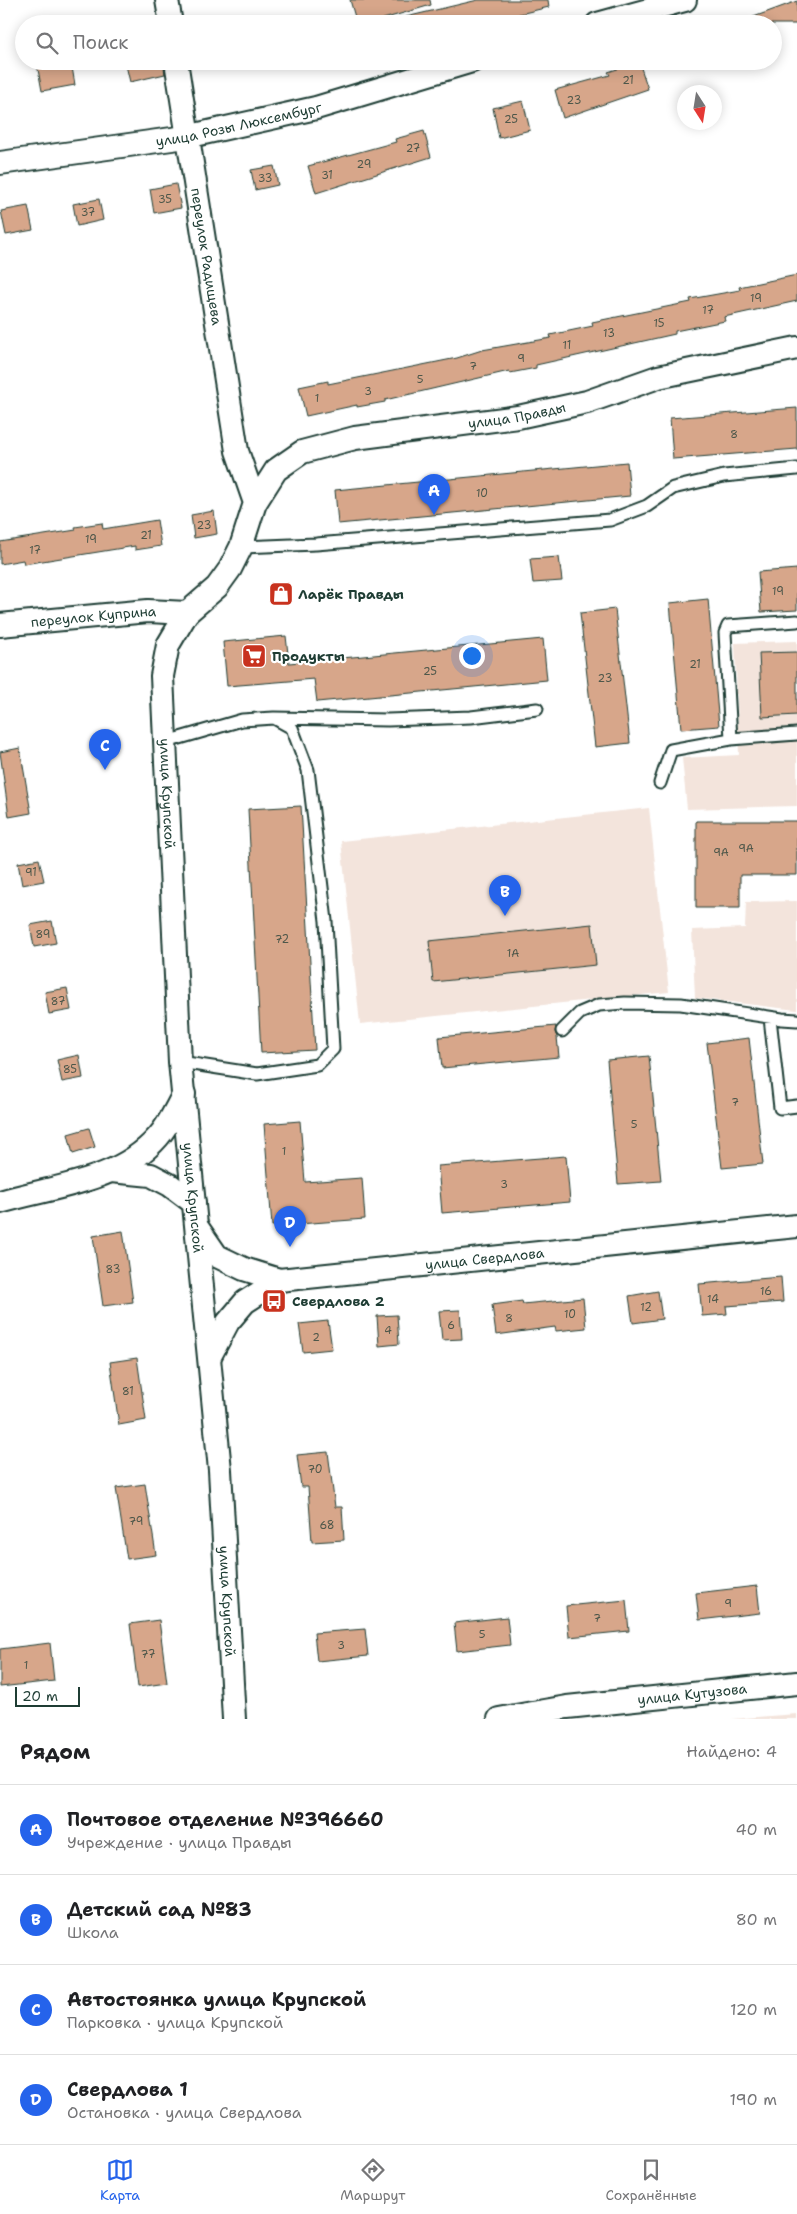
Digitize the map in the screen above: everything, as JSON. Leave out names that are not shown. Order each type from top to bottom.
[{"type":"street","points":[[167,0],[170,15]]},
{"type":"street","points":[[630,15],[685,0]]},
{"type":"street","name":"переулок Радищева","points":[[177,70],[186,137],[236,451],[255,503]]},
{"type":"street","name":"улица Розы Люксембург","points":[[0,163],[186,137],[316,108],[442,70]]},
{"type":"street","name":"улица Правды","points":[[187,613],[217,587],[230,569],[241,546],[255,503],[276,470],[302,452],[355,438],[518,417],[587,402],[658,377],[797,348]]},
{"type":"street","name":"переулок Куприна","points":[[0,625],[139,611],[187,613]]},
{"type":"street","name":"улица Крупской","points":[[187,613],[168,645],[162,676],[180,1062],[220,1470],[234,1719]]},
{"type":"street","points":[[0,1202],[79,1182],[111,1171],[138,1156],[159,1136],[184,1094]]},
{"type":"street","points":[[111,1171],[151,1175],[170,1184],[194,1203]]},
{"type":"street","name":"улица Свердлова","points":[[210,1356],[228,1322],[245,1302],[279,1280],[797,1226]]},
{"type":"street","points":[[197,1227],[217,1256],[244,1269],[279,1280]]},
{"type":"street","name":"улица Кутузова","points":[[498,1719],[566,1707],[797,1683]]},
{"type":"lane","points":[[241,546],[316,544],[610,520],[647,506],[673,488],[724,476],[797,469]]},
{"type":"lane","points":[[731,738],[725,633],[728,626],[797,621]]},
{"type":"lane","points":[[166,742],[242,720],[274,718],[388,720],[471,717],[537,709]]},
{"type":"lane","points":[[180,1062],[257,1074],[316,1065],[333,1049],[326,921],[308,770],[292,728],[274,718]]},
{"type":"lane","points":[[660,783],[671,750],[731,738],[797,734]]},
{"type":"lane","points":[[562,1031],[580,1014],[598,1005],[625,1003],[680,1004],[770,1018],[797,1020]]},
{"type":"lane","points":[[770,1018],[780,1108],[797,1106]]},
{"type":"shaded area","points":[[797,641],[797,806],[687,809],[682,758],[739,755],[735,643]]},
{"type":"shaded area","points":[[649,808],[669,992],[360,1024],[341,841]]},
{"type":"shaded area","points":[[797,901],[797,1010],[695,998],[692,930],[745,928],[746,902]]},
{"type":"shaded area","points":[[797,1714],[797,1719],[731,1719]]},
{"type":"building","points":[[350,0],[430,0],[431,5],[397,15],[354,15]]},
{"type":"building","points":[[478,0],[548,0],[549,7],[515,15],[414,15]]},
{"type":"building","points":[[797,1],[797,24],[782,24],[782,15],[759,15]]},
{"type":"building","points":[[38,70],[72,70],[75,85],[42,91]]},
{"type":"building","points":[[127,70],[164,70],[165,74],[130,82]]},
{"type":"building","points":[[614,70],[642,70],[648,89],[563,118],[555,90],[610,75],[608,72]]},
{"type":"building","points":[[523,101],[530,130],[499,138],[493,108]]},
{"type":"building","points":[[424,131],[431,157],[316,193],[308,166],[396,142],[395,139]]},
{"type":"building","points":[[274,166],[278,185],[255,190],[251,170]]},
{"type":"building","points":[[176,184],[181,208],[154,213],[150,189]]},
{"type":"building","points":[[99,199],[103,220],[77,226],[73,204]]},
{"type":"building","points":[[28,206],[33,230],[6,235],[1,211]]},
{"type":"building","points":[[797,275],[797,301],[724,317],[725,321],[675,331],[675,334],[536,365],[536,368],[510,373],[509,371],[385,400],[385,402],[357,407],[357,405],[306,416],[299,387],[328,381],[328,384],[457,358],[482,350],[551,338],[550,335],[593,326],[592,322],[691,302],[690,299],[740,290],[739,287]]},
{"type":"building","points":[[797,408],[797,449],[673,459],[670,418]]},
{"type":"building","points":[[627,462],[630,496],[338,524],[335,490]]},
{"type":"building","points":[[214,511],[217,534],[194,538],[191,515]]},
{"type":"building","points":[[157,520],[161,546],[135,550],[135,546],[24,564],[23,560],[0,564],[0,542],[76,530],[75,527],[102,523],[103,529]]},
{"type":"building","points":[[559,557],[562,581],[533,583],[530,559]]},
{"type":"building","points":[[797,569],[797,610],[761,612],[758,572]]},
{"type":"building","points":[[708,599],[719,726],[681,729],[670,603]]},
{"type":"building","points":[[615,609],[630,743],[595,747],[580,613]]},
{"type":"building","points":[[286,636],[289,663],[543,639],[547,680],[317,702],[314,679],[227,686],[223,642]]},
{"type":"building","points":[[797,652],[797,715],[762,717],[759,653]]},
{"type":"building","points":[[20,748],[31,813],[9,817],[0,752]]},
{"type":"building","points":[[301,806],[315,1050],[261,1053],[248,809]]},
{"type":"building","points":[[696,821],[797,821],[797,875],[740,875],[740,908],[696,908]]},
{"type":"building","points":[[39,859],[44,881],[22,885],[18,863]]},
{"type":"building","points":[[52,921],[56,943],[34,947],[30,925]]},
{"type":"building","points":[[592,924],[596,965],[433,982],[429,941]]},
{"type":"building","points":[[67,988],[71,1010],[49,1014],[45,992]]},
{"type":"building","points":[[556,1026],[555,1032],[559,1057],[442,1068],[439,1037]]},
{"type":"building","points":[[749,1038],[763,1164],[722,1168],[707,1043]]},
{"type":"building","points":[[79,1055],[83,1078],[62,1082],[57,1060]]},
{"type":"building","points":[[649,1056],[661,1181],[618,1184],[607,1060]]},
{"type":"building","points":[[300,1121],[305,1182],[362,1178],[365,1219],[272,1226],[264,1124]]},
{"type":"building","points":[[89,1128],[95,1147],[73,1154],[68,1134]]},
{"type":"building","points":[[566,1156],[570,1202],[442,1213],[438,1166]]},
{"type":"building","points":[[123,1231],[133,1302],[103,1306],[93,1236]]},
{"type":"building","points":[[781,1277],[783,1302],[726,1306],[727,1314],[702,1316],[699,1284]]},
{"type":"building","points":[[658,1291],[662,1319],[633,1323],[629,1296]]},
{"type":"building","points":[[583,1298],[586,1328],[556,1331],[555,1327],[496,1335],[492,1305],[522,1301],[523,1304]]},
{"type":"building","points":[[460,1310],[462,1339],[442,1340],[439,1311]]},
{"type":"building","points":[[397,1315],[399,1344],[379,1346],[377,1316]]},
{"type":"building","points":[[328,1321],[332,1349],[303,1352],[299,1324]]},
{"type":"building","points":[[137,1358],[146,1420],[119,1425],[110,1362]]},
{"type":"building","points":[[328,1452],[335,1507],[342,1507],[344,1540],[312,1542],[308,1487],[301,1487],[297,1455]]},
{"type":"building","points":[[145,1484],[156,1555],[127,1559],[116,1488]]},
{"type":"building","points":[[757,1586],[760,1613],[699,1620],[696,1593]]},
{"type":"building","points":[[626,1600],[629,1631],[569,1637],[566,1606]]},
{"type":"building","points":[[507,1617],[510,1645],[457,1651],[454,1623]]},
{"type":"building","points":[[159,1620],[167,1683],[138,1687],[130,1624]]},
{"type":"building","points":[[365,1629],[368,1656],[317,1661],[314,1633]]},
{"type":"building","points":[[50,1643],[54,1681],[0,1687],[0,1649]]},
{"type":"place","name":"Почтовое отделение №396660","points":[[434,515]]},
{"type":"place","name":"Ларёк Правды","points":[[281,594]]},
{"type":"place","name":"Продукты","points":[[254,656]]},
{"type":"place","name":"Автостоянка улица Крупской","points":[[105,770]]},
{"type":"place","name":"Детский сад №83","points":[[505,916]]},
{"type":"place","name":"Свердлова 1","points":[[290,1247]]},
{"type":"place","name":"Свердлова 2","points":[[274,1301]]}]
